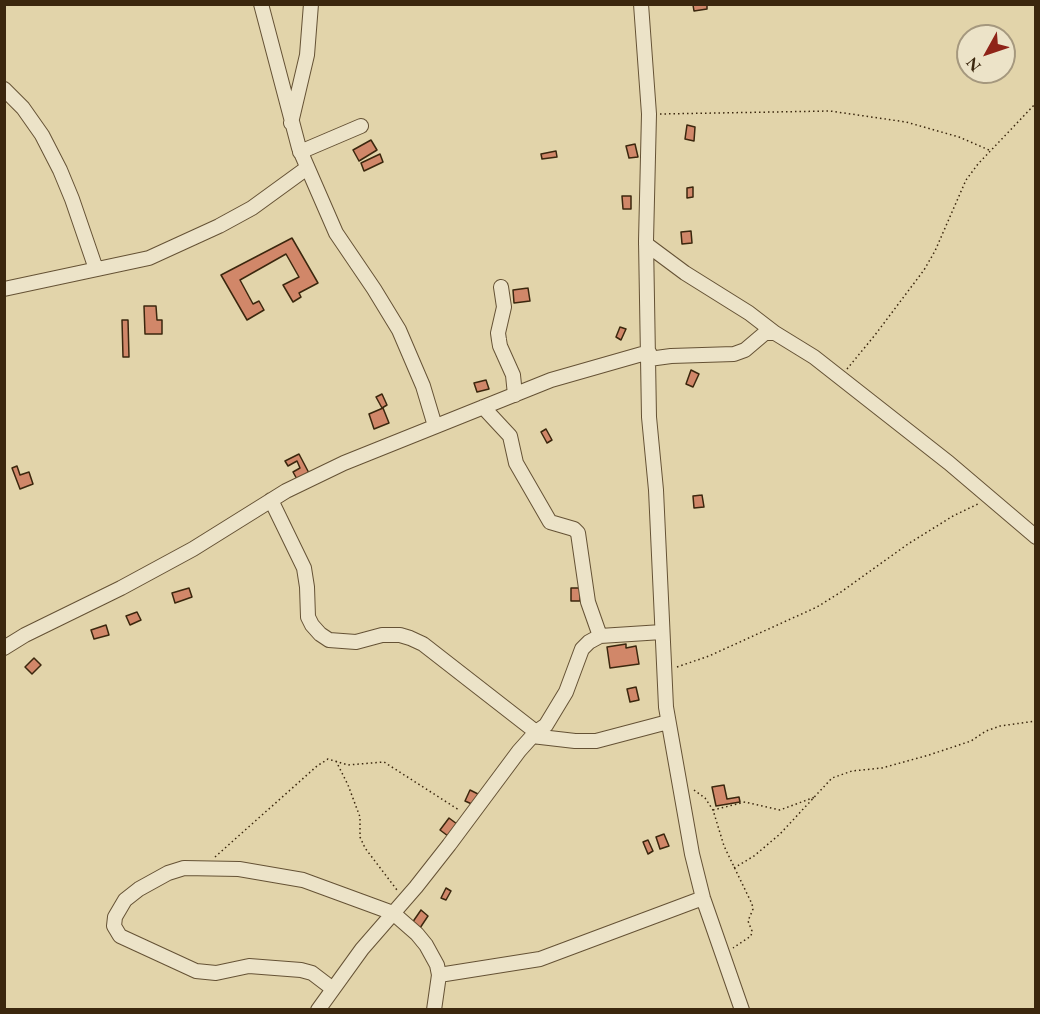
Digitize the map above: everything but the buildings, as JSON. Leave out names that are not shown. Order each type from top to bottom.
[{"type":"street","points":[[261,4],[300,152],[336,233],[399,330],[423,386],[435,426]]},
{"type":"street","points":[[291,123],[308,55],[311,4]]},
{"type":"street","points":[[641,4],[649,114],[646,244],[649,417],[656,490],[668,722],[692,854],[703,898],[742,1010]]},
{"type":"street","points":[[4,89],[23,108],[42,135],[60,170],[96,269]]},
{"type":"street","points":[[300,152],[360,126]]},
{"type":"street","points":[[4,289],[149,258],[252,208],[307,168]]},
{"type":"street","points":[[646,244],[685,273],[814,357],[991,498],[1035,537]]},
{"type":"street","points":[[501,287],[504,307],[498,333],[500,346],[513,375],[515,394]]},
{"type":"street","points":[[4,648],[193,549],[271,500],[344,463],[551,380],[649,355],[734,354],[745,350],[762,335],[775,333]]},
{"type":"street","points":[[483,407],[510,436],[518,467],[550,522],[571,528],[578,533],[588,602],[600,636]]},
{"type":"street","points":[[271,500],[304,568],[308,617],[320,634],[329,640],[356,642],[382,635],[400,635],[410,638],[430,650],[534,734],[575,741],[596,741],[668,722]]},
{"type":"street","points":[[318,1010],[362,949],[404,901],[534,734],[546,725],[566,692],[582,648],[600,636],[662,632]]},
{"type":"street","points":[[333,988],[312,973],[301,970],[249,966],[216,973],[196,971],[120,936],[114,926],[119,910],[125,900],[139,889],[168,873],[184,868],[239,869],[303,880],[393,914],[426,945],[437,965],[439,975],[434,1010]]},
{"type":"street","points":[[439,975],[540,959],[703,898]]},
{"type":"path","points":[[841,378],[924,270],[935,251],[966,180],[989,150],[1035,103]]},
{"type":"path","points":[[649,114],[830,111],[906,122],[959,136],[989,150]]},
{"type":"path","points":[[664,672],[709,656],[817,607],[929,530],[991,498]]},
{"type":"path","points":[[734,868],[764,848],[832,778],[841,774],[882,768],[929,755],[971,741],[986,731],[1000,726],[1035,721]]},
{"type":"path","points":[[204,867],[320,762],[328,759],[348,765],[384,762],[469,817]]},
{"type":"path","points":[[336,760],[360,818],[360,837],[365,848],[404,901]]},
{"type":"path","points":[[679,784],[697,791],[705,798],[712,810],[734,868],[752,904],[753,909],[748,921],[752,931],[751,936],[723,955]]},
{"type":"path","points":[[712,810],[745,802],[780,810],[816,797]]}]
